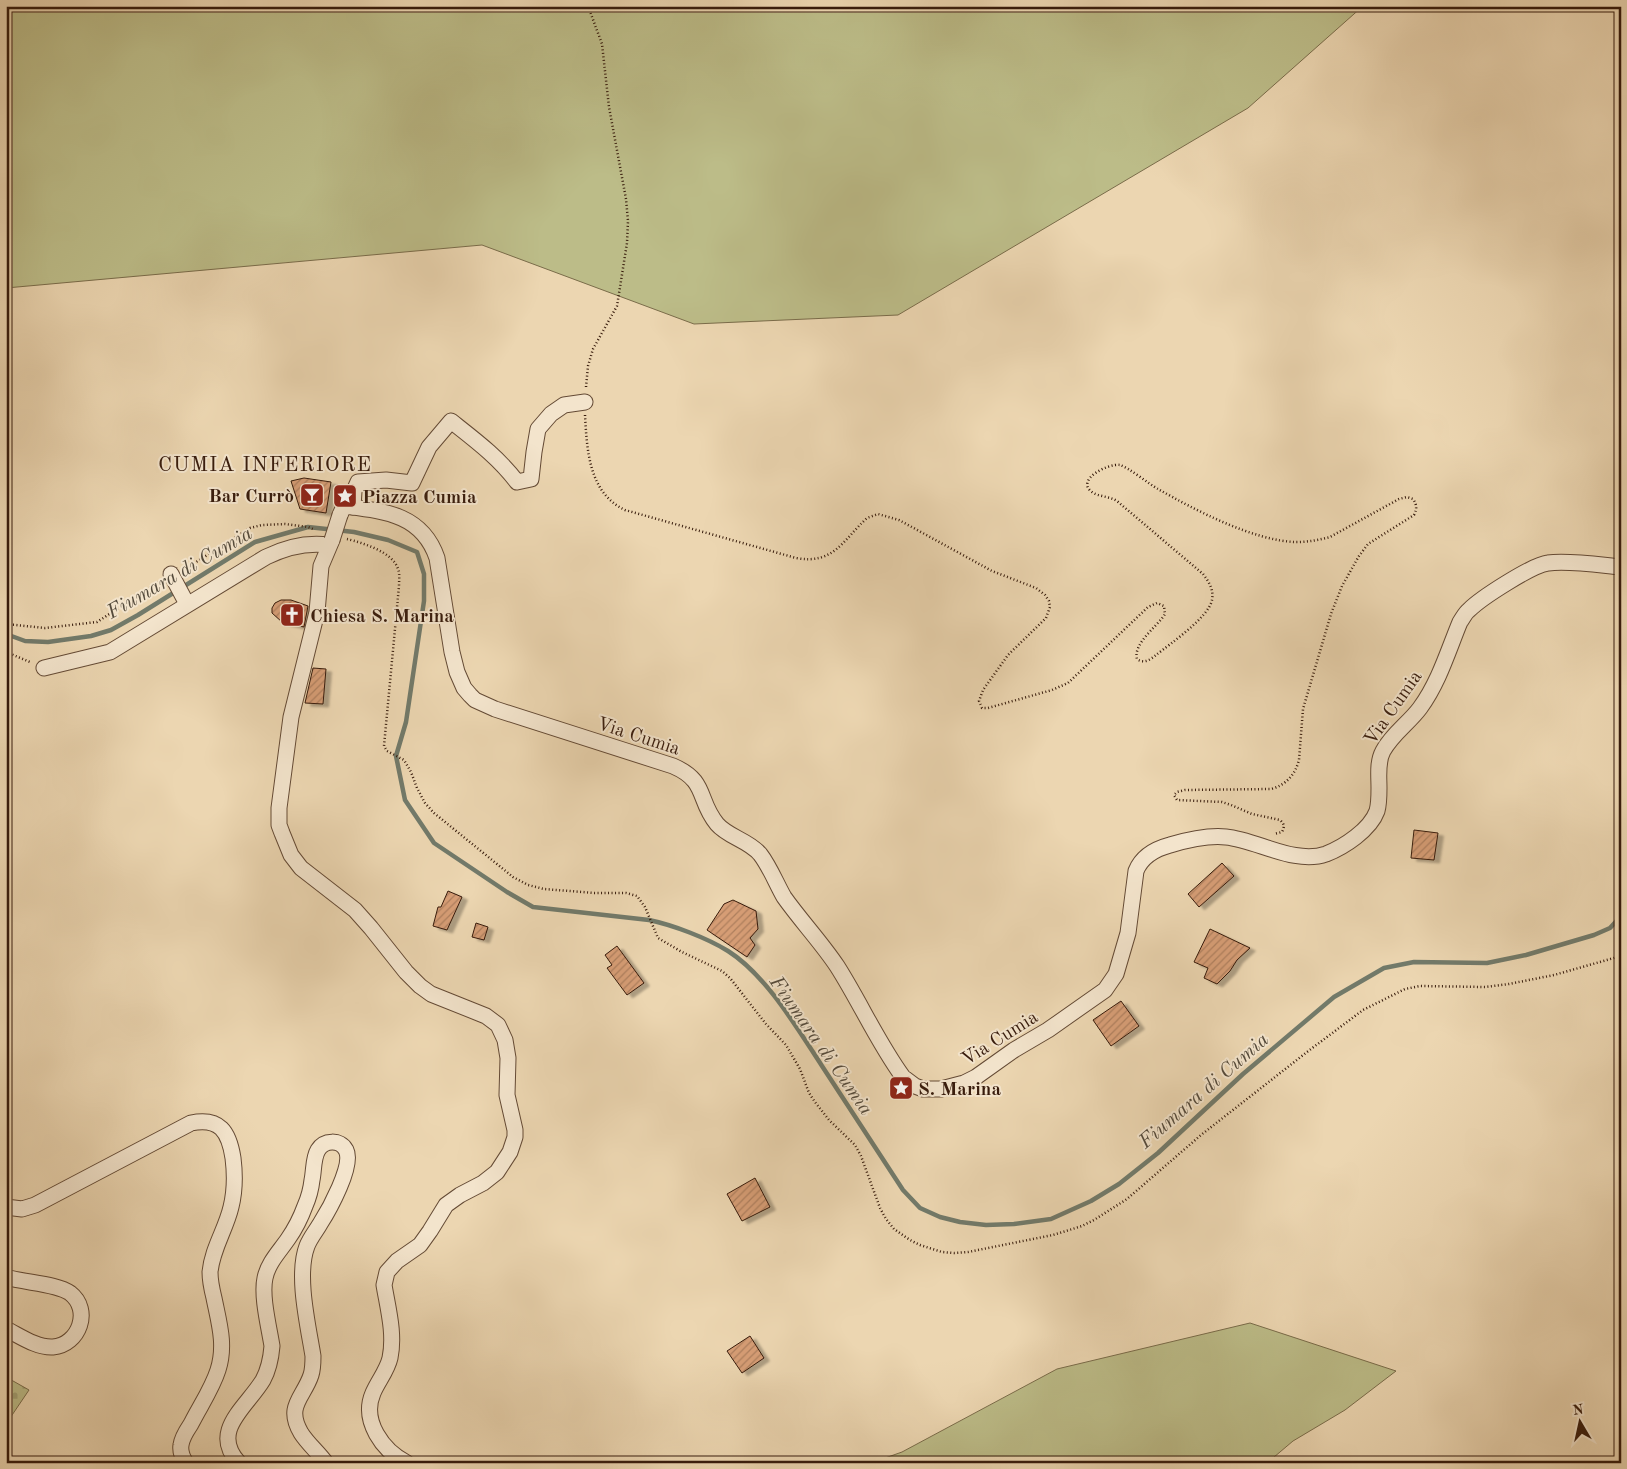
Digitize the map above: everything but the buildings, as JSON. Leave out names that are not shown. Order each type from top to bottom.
[{"type":"street","points":[[407,1463],[385,1446],[374,1430],[371,1416],[371,1399],[387,1367],[392,1347],[392,1332],[384,1285],[385,1278],[392,1266],[424,1240],[446,1205],[483,1183],[497,1172],[510,1152],[515,1137],[515,1130],[507,1095],[508,1058],[505,1040],[498,1025],[486,1016],[431,994],[420,986],[406,972],[355,910],[301,868],[291,855],[279,825],[279,808],[291,717],[318,612],[321,566],[335,541],[358,482],[386,480],[412,483],[429,447],[451,421],[504,465],[516,482],[531,479],[538,429],[551,414],[564,405],[585,402]]},
{"type":"street","name":"Via Cumia","points":[[346,511],[382,511],[402,517],[418,528],[430,542],[439,566],[452,652],[457,672],[464,688],[475,700],[495,709],[673,766],[681,769],[694,779],[718,826],[747,843],[760,854],[794,911],[836,964],[903,1077],[915,1086],[931,1090],[952,1087],[976,1077],[1105,990],[1116,974],[1128,933],[1136,871],[1138,865],[1149,854],[1175,843],[1216,837],[1236,839],[1302,857],[1318,856],[1339,847],[1366,828],[1373,819],[1378,804],[1381,754],[1389,742],[1421,706],[1442,670],[1460,622],[1469,609],[1542,564],[1558,562],[1621,567]]},
{"type":"street","points":[[44,668],[110,652],[186,602],[279,550],[335,541]]},
{"type":"street","points":[[172,576],[186,602]]},
{"type":"street","points":[[6,1207],[22,1208],[35,1205],[191,1123],[211,1122],[227,1134],[234,1168],[233,1198],[229,1216],[213,1259],[210,1275],[221,1330],[222,1349],[213,1383],[182,1440],[182,1453],[186,1463]]},
{"type":"street","points":[[239,1463],[228,1446],[228,1434],[238,1414],[264,1378],[268,1370],[271,1354],[272,1346],[264,1289],[266,1275],[272,1261],[288,1240],[299,1221],[309,1194],[317,1152],[327,1143],[335,1142],[342,1144],[346,1150],[348,1156],[347,1164],[327,1212],[306,1247],[302,1278],[313,1366],[311,1375],[297,1400],[295,1415],[302,1435],[326,1463]]},
{"type":"street","points":[[6,1277],[53,1286],[70,1293],[80,1309],[81,1319],[75,1336],[68,1342],[51,1347],[41,1346],[6,1329]]},
{"type":"path","points":[[588,6],[602,44],[609,107],[626,199],[628,221],[618,299],[614,312],[596,342],[590,357],[585,402],[588,448],[592,467],[598,485],[611,502],[625,510],[796,558],[811,560],[825,557],[837,550],[867,518],[884,514],[908,524],[992,571],[1041,591],[1049,601],[1050,607],[1046,618],[1008,656],[983,690],[978,701],[982,708],[996,706],[1052,690],[1068,683],[1148,607],[1157,603],[1164,606],[1165,614],[1138,646],[1136,655],[1140,661],[1149,661],[1202,617],[1210,606],[1212,593],[1203,574],[1117,501],[1108,496],[1091,492],[1088,488],[1089,479],[1104,467],[1121,465],[1165,493],[1222,522],[1267,537],[1295,542],[1330,537],[1399,499],[1407,497],[1413,499],[1417,510],[1414,515],[1368,544],[1342,586],[1331,614],[1305,704],[1299,760],[1289,780],[1271,789],[1185,790],[1174,795],[1177,800],[1222,802],[1258,816],[1280,820],[1284,828],[1282,832],[1274,834]]},
{"type":"path","points":[[6,624],[45,628],[97,622],[250,528],[262,525],[292,525],[308,527],[318,532]]},
{"type":"path","points":[[335,541],[361,543],[381,552],[394,561],[398,567],[399,586],[384,746],[386,751],[404,760],[425,803],[502,869],[528,885],[544,889],[595,893],[626,893],[636,896],[645,907],[658,938],[677,950],[722,971],[730,978],[766,1024],[786,1045],[800,1069],[809,1093],[815,1102],[829,1120],[855,1145],[886,1219],[894,1228],[910,1240],[932,1249],[954,1253],[995,1247],[1061,1233],[1094,1220],[1127,1199],[1201,1135],[1363,1010],[1405,989],[1420,986],[1509,984],[1554,975],[1614,958],[1621,954]]},
{"type":"path","points":[[6,652],[44,668]]},
{"type":"green space","points":[[6,6],[1363,6],[1248,108],[898,315],[694,324],[482,245],[6,288]]},
{"type":"green space","points":[[1250,1323],[1396,1371],[1345,1410],[1293,1441],[1267,1463],[871,1463],[902,1452],[1057,1369]]},
{"type":"green space","points":[[6,1377],[29,1390],[6,1424]]},
{"type":"waterway","name":"Fiumara di Cumia","points":[[6,634],[25,641],[48,642],[91,636],[111,630],[255,542],[308,527],[354,532],[388,540],[417,552],[424,574],[424,601],[406,722],[396,756],[405,800],[434,843],[507,892],[533,907],[649,920],[669,925],[710,941],[742,961],[780,1003],[903,1190],[920,1208],[940,1217],[960,1222],[986,1225],[1014,1224],[1051,1219],[1091,1201],[1119,1184],[1158,1153],[1243,1074],[1334,997],[1384,968],[1414,962],[1487,963],[1526,955],[1594,935],[1610,928],[1621,916]]},
{"type":"place","name":"Bar Currò","points":[[312,495]]},
{"type":"place","name":"Piazza Cumia","points":[[345,496]]},
{"type":"place","name":"Chiesa S. Marina","points":[[292,615]]},
{"type":"place","name":"S. Marina","points":[[901,1088]]},
{"type":"district","name":"CUMIA INFERIORE","points":[[265,464]]}]
